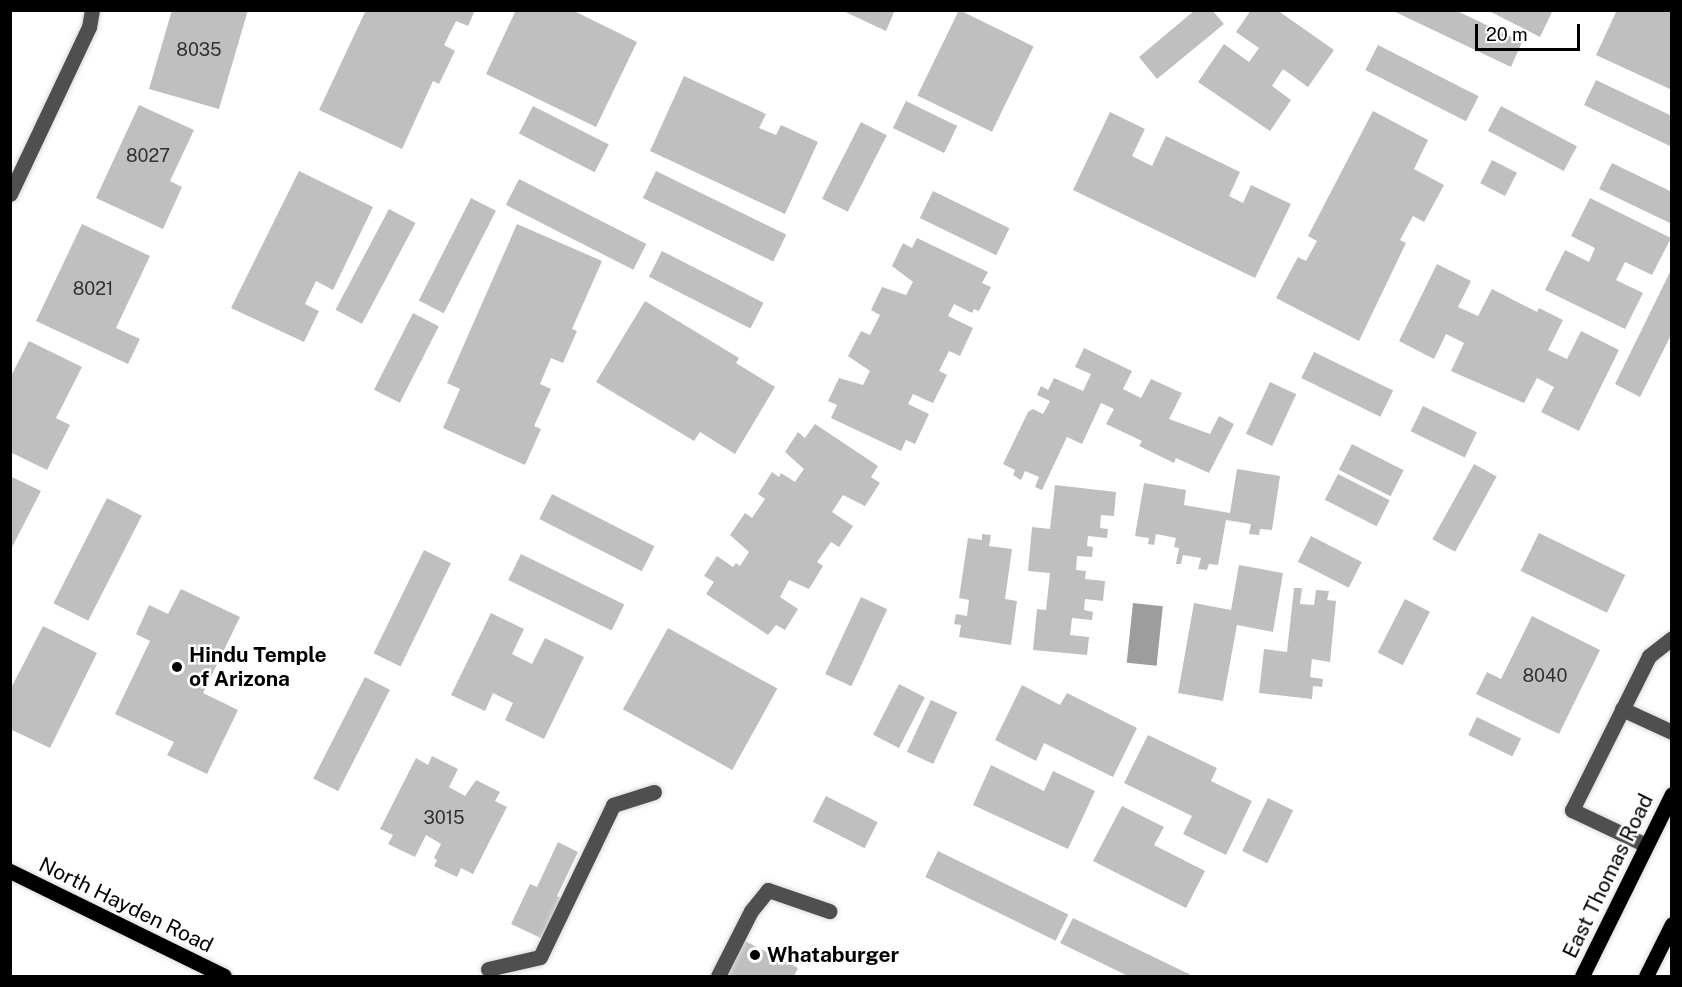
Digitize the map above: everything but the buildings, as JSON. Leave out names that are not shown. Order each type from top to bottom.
[{"type":"main road","name":"East Thomas Road","points":[[1582,976],[1671,794]]},
{"type":"main road","name":"North Hayden Road","points":[[10,871],[224,976]]},
{"type":"main road","points":[[1646,976],[1671,924]]},
{"type":"street","points":[[10,194],[89,27],[92,10]]},
{"type":"street","points":[[1646,845],[1572,810],[1649,656],[1671,638]]},
{"type":"street","points":[[1622,709],[1671,732]]},
{"type":"street","points":[[488,969],[540,957],[613,806],[654,792]]},
{"type":"street","points":[[718,976],[751,911],[768,890],[829,911]]},
{"type":"shaded area","points":[[1133,603],[1163,606],[1157,666],[1127,663]]},
{"type":"place","name":"Hindu Temple of Arizona","points":[[177,667]]},
{"type":"place","name":"Whataburger","points":[[755,955]]}]
